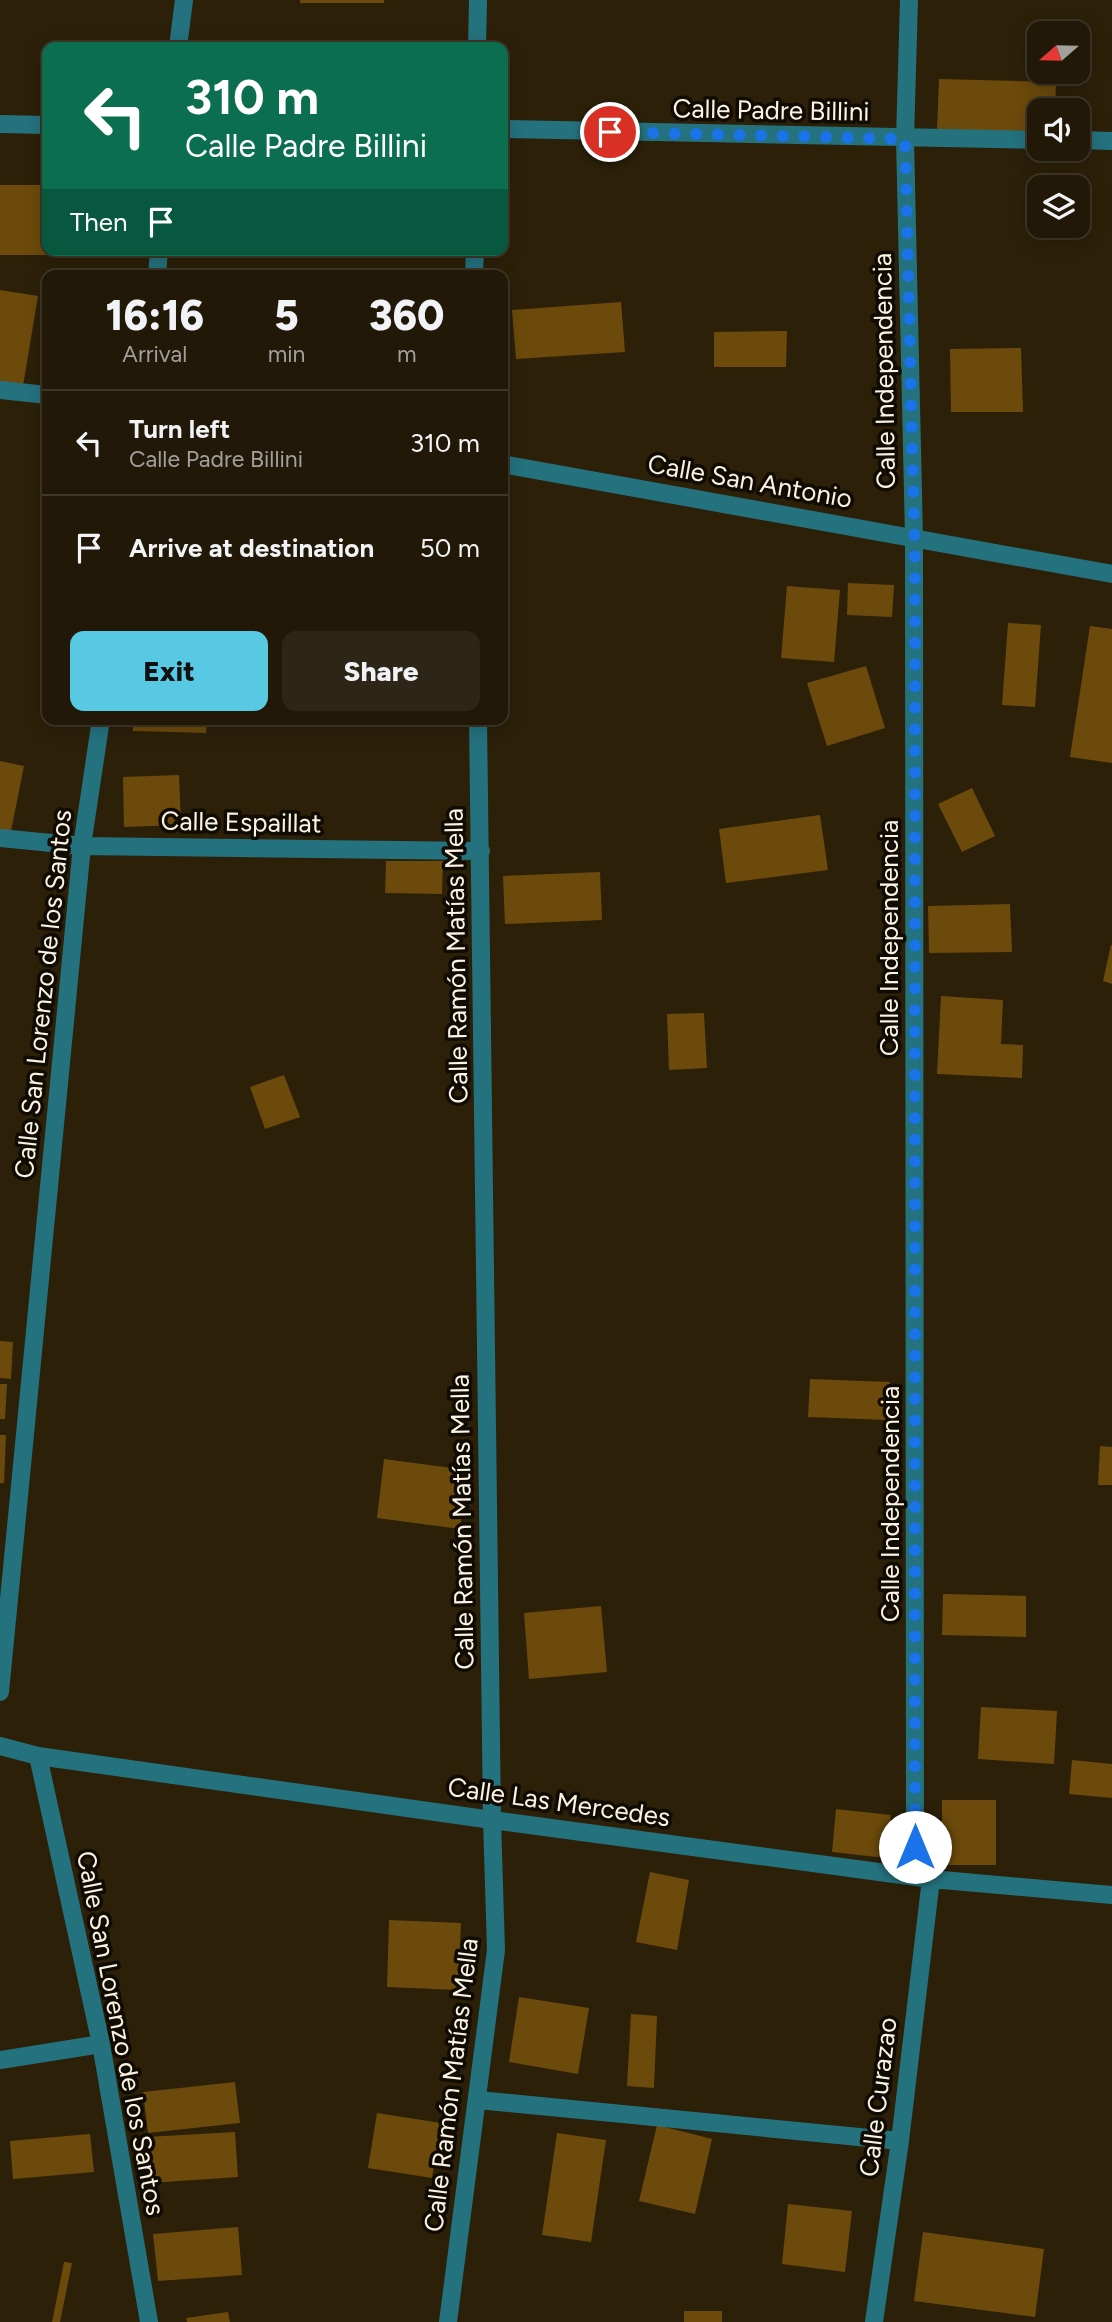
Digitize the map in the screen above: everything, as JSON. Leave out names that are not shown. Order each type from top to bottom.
[{"type":"street","points":[[179,42],[184,0]]},
{"type":"street","points":[[477,42],[478,0]]},
{"type":"street","name":"Calle Independencia","points":[[909,0],[905,139],[914,537],[923,1877]]},
{"type":"street","points":[[0,124],[42,125]]},
{"type":"street","name":"Calle Padre Billini","points":[[508,130],[1027,140]]},
{"type":"street","points":[[1090,140],[1112,141]]},
{"type":"street","points":[[0,390],[42,394]]},
{"type":"street","name":"Calle San Antonio","points":[[508,465],[1112,574]]},
{"type":"street","name":"Calle San Lorenzo de los Santos","points":[[0,1692],[82,846],[100,725]]},
{"type":"street","name":"Calle Ramón Matías Mella","points":[[448,2322],[496,1950],[492,1820],[478,725]]},
{"type":"street","name":"Calle Espaillat","points":[[0,838],[82,846],[481,851]]},
{"type":"street","name":"Calle Las Mercedes","points":[[0,1746],[38,1756],[492,1820],[923,1877],[1112,1895]]},
{"type":"street","name":"Calle San Lorenzo de los Santos","points":[[38,1756],[101,2044],[149,2322]]},
{"type":"street","name":"Calle Curazao","points":[[874,2322],[900,2141],[923,1877]]},
{"type":"street","points":[[0,2060],[101,2044]]},
{"type":"street","points":[[478,2100],[900,2141]]},
{"type":"building","points":[[300,0],[384,0],[384,3],[300,3]]},
{"type":"building","points":[[939,79],[1056,84],[1055,98],[1027,98],[1027,134],[937,131]]},
{"type":"building","points":[[0,185],[42,185],[42,255],[0,255]]},
{"type":"building","points":[[0,290],[38,296],[23,386],[0,382]]},
{"type":"building","points":[[621,302],[625,352],[516,359],[512,310]]},
{"type":"building","points":[[787,331],[786,367],[714,367],[714,332]]},
{"type":"building","points":[[1021,348],[1023,412],[951,412],[950,349]]},
{"type":"building","points":[[848,583],[894,585],[892,617],[847,615]]},
{"type":"building","points":[[787,586],[840,590],[834,662],[781,658]]},
{"type":"building","points":[[1008,623],[1041,625],[1035,707],[1002,705]]},
{"type":"building","points":[[1090,626],[1112,629],[1112,763],[1070,757]]},
{"type":"building","points":[[866,666],[885,728],[827,746],[807,683]]},
{"type":"building","points":[[133,725],[207,725],[206,733],[133,731]]},
{"type":"building","points":[[0,761],[24,766],[9,841],[0,840]]},
{"type":"building","points":[[179,775],[181,825],[124,827],[123,777]]},
{"type":"building","points":[[972,788],[995,836],[962,852],[938,804]]},
{"type":"building","points":[[820,815],[828,870],[726,883],[719,829]]},
{"type":"building","points":[[386,861],[443,861],[442,894],[385,893]]},
{"type":"building","points":[[600,872],[602,920],[505,924],[503,876]]},
{"type":"building","points":[[1010,904],[1012,952],[929,953],[928,906]]},
{"type":"building","points":[[1112,945],[1112,984],[1103,981]]},
{"type":"building","points":[[941,996],[1003,1000],[1001,1044],[1023,1045],[1022,1078],[937,1074]]},
{"type":"building","points":[[704,1013],[707,1068],[669,1070],[667,1014]]},
{"type":"building","points":[[284,1075],[300,1117],[265,1129],[250,1087]]},
{"type":"building","points":[[0,1341],[13,1342],[11,1379],[0,1378]]},
{"type":"building","points":[[810,1379],[890,1382],[888,1420],[808,1417]]},
{"type":"building","points":[[0,1384],[7,1384],[5,1419],[0,1419]]},
{"type":"building","points":[[0,1435],[6,1435],[4,1483],[0,1483]]},
{"type":"building","points":[[1100,1446],[1112,1447],[1112,1485],[1098,1485]]},
{"type":"building","points":[[384,1459],[467,1470],[460,1529],[377,1518]]},
{"type":"building","points":[[943,1594],[1026,1596],[1026,1637],[942,1635]]},
{"type":"building","points":[[601,1606],[607,1672],[529,1679],[524,1613]]},
{"type":"building","points":[[981,1707],[1057,1711],[1054,1764],[978,1759]]},
{"type":"building","points":[[1072,1760],[1112,1764],[1112,1798],[1069,1794]]},
{"type":"building","points":[[942,1800],[996,1800],[996,1865],[942,1865]]},
{"type":"building","points":[[836,1809],[891,1815],[886,1858],[832,1852]]},
{"type":"building","points":[[650,1872],[689,1880],[677,1950],[636,1942]]},
{"type":"building","points":[[389,1920],[461,1923],[458,1990],[387,1987]]},
{"type":"building","points":[[519,1997],[589,2008],[578,2074],[509,2062]]},
{"type":"building","points":[[631,2014],[657,2016],[654,2088],[627,2086]]},
{"type":"building","points":[[235,2082],[240,2123],[148,2133],[143,2092]]},
{"type":"building","points":[[377,2113],[441,2123],[432,2178],[368,2168]]},
{"type":"building","points":[[657,2125],[712,2139],[695,2214],[639,2201]]},
{"type":"building","points":[[235,2132],[238,2177],[150,2183],[147,2137]]},
{"type":"building","points":[[557,2133],[606,2140],[591,2242],[542,2235]]},
{"type":"building","points":[[90,2134],[94,2172],[13,2179],[10,2141]]},
{"type":"building","points":[[788,2204],[852,2211],[845,2272],[782,2264]]},
{"type":"building","points":[[238,2227],[242,2275],[158,2281],[153,2234]]},
{"type":"building","points":[[923,2232],[1044,2249],[1035,2317],[914,2301]]},
{"type":"building","points":[[64,2262],[72,2263],[60,2322],[52,2322]]},
{"type":"building","points":[[684,2311],[722,2311],[722,2322],[684,2322]]},
{"type":"building","points":[[228,2312],[230,2322],[187,2322],[186,2318]]},
{"type":"route","points":[[610,132],[905,139],[915,565],[915,1847]]}]
